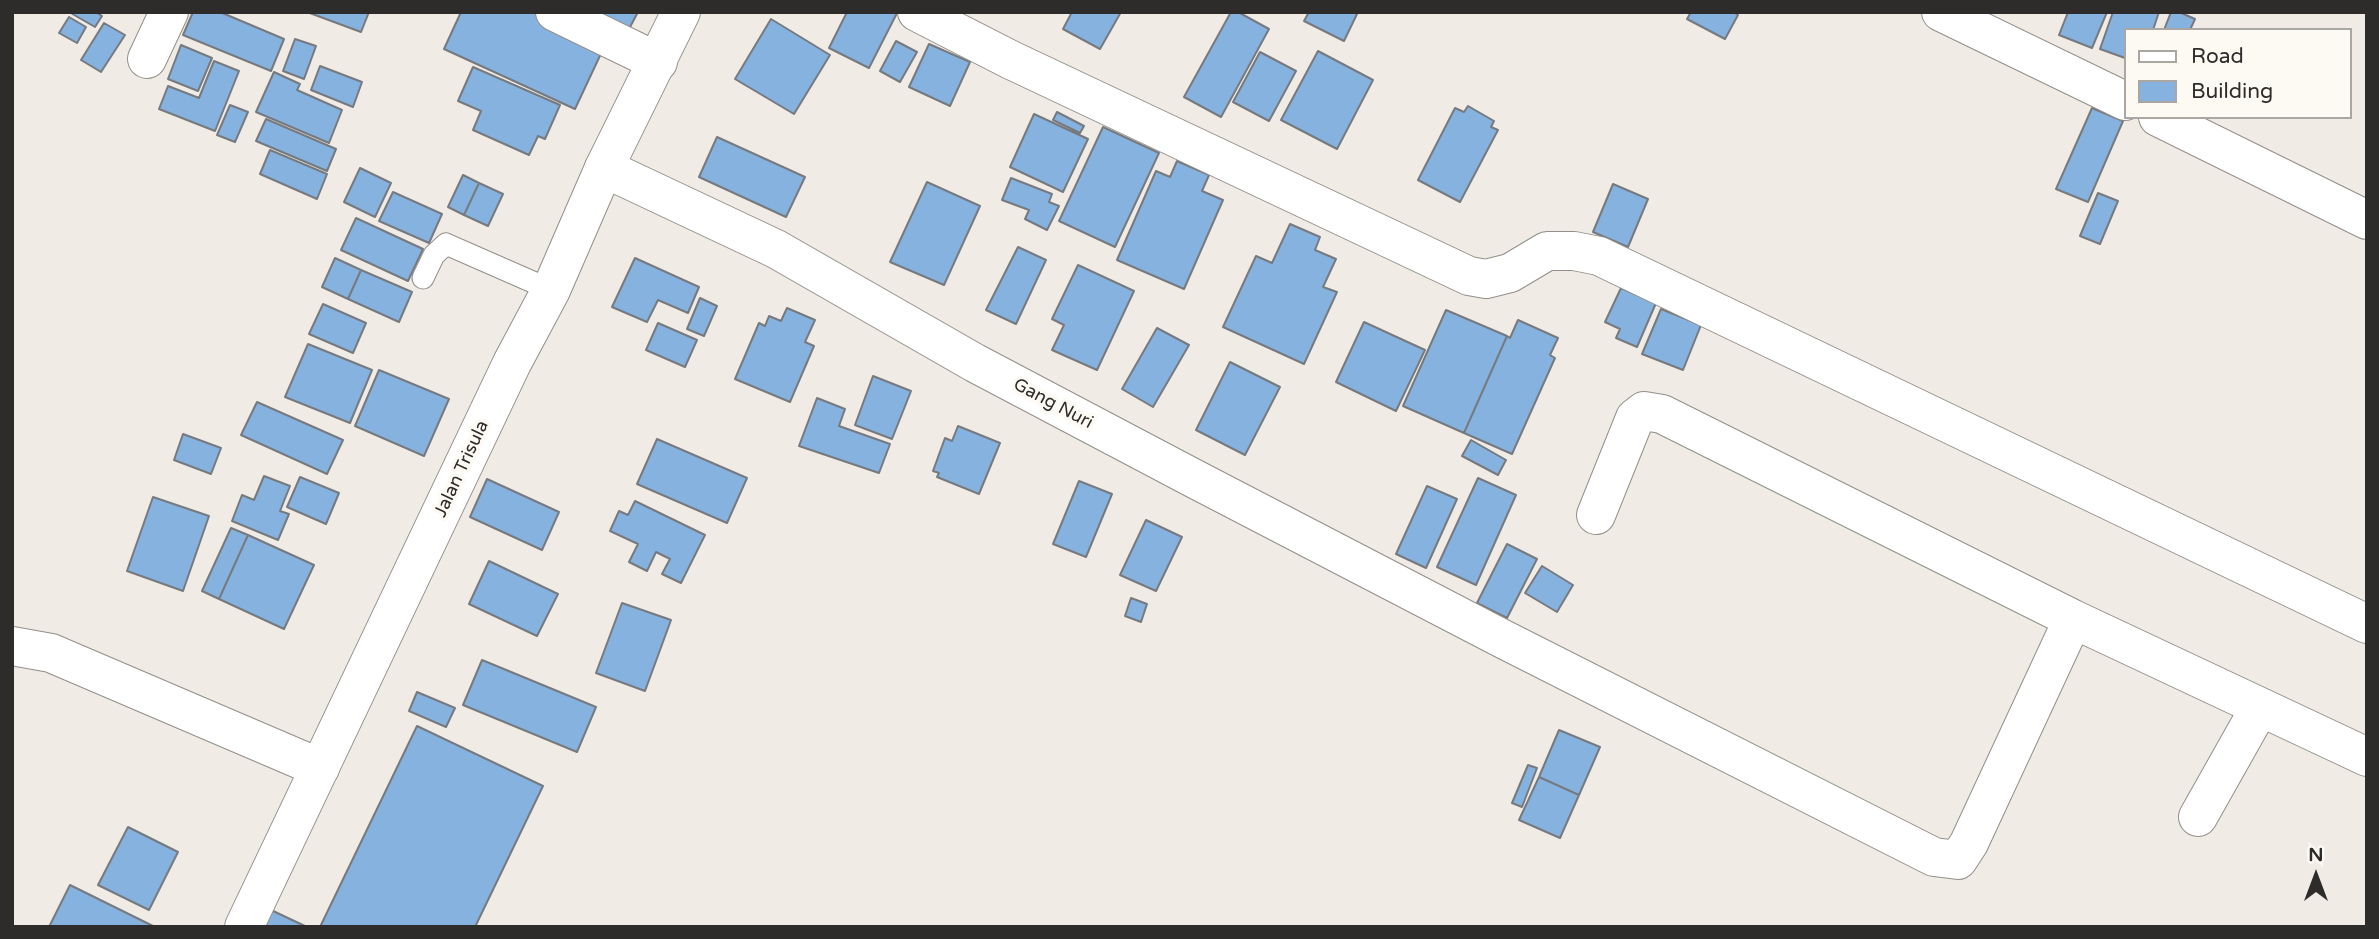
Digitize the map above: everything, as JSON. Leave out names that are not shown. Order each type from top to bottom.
[{"type":"street","points":[[147,59],[169,12]]},
{"type":"street","points":[[555,12],[658,62]]},
{"type":"street","name":"Jalan Trisula","points":[[244,927],[512,363],[551,290],[604,168],[681,12]]},
{"type":"street","points":[[917,12],[1469,276],[1486,279],[1510,274],[1547,251],[1574,251],[1599,256],[2367,624]]},
{"type":"street","points":[[1941,12],[2124,101]]},
{"type":"street","points":[[2162,119],[2367,220]]},
{"type":"street","name":"Gang Nuri","points":[[604,168],[776,248],[975,363],[1503,639],[1934,857],[1958,860],[1969,843],[2073,619]]},
{"type":"street","points":[[1596,515],[1635,418],[1644,411],[1662,414],[2073,619],[2367,757]]},
{"type":"street","points":[[12,646],[51,653],[320,768]]},
{"type":"street","points":[[2198,817],[2260,707]]},
{"type":"lane","points":[[423,278],[434,255],[446,244],[551,290]]},
{"type":"building","points":[[69,12],[96,12],[102,16],[95,27]]},
{"type":"building","points":[[193,12],[220,12],[284,39],[271,71],[183,35]]},
{"type":"building","points":[[307,12],[369,12],[361,32]]},
{"type":"building","points":[[461,12],[533,12],[605,45],[575,109],[444,49]]},
{"type":"building","points":[[594,12],[638,12],[629,29]]},
{"type":"building","points":[[847,12],[897,13],[869,68],[829,48]]},
{"type":"building","points":[[1072,12],[1121,12],[1100,49],[1063,29]]},
{"type":"building","points":[[1231,12],[1238,12],[1269,29],[1221,117],[1184,97]]},
{"type":"building","points":[[1309,12],[1357,14],[1344,41],[1304,21]]},
{"type":"building","points":[[1691,12],[1733,12],[1738,15],[1725,39],[1687,19]]},
{"type":"building","points":[[2068,12],[2107,12],[2092,48],[2059,35]]},
{"type":"building","points":[[2113,12],[2159,12],[2154,28],[2124,28],[2124,58],[2100,49]]},
{"type":"building","points":[[2171,12],[2179,12],[2195,19],[2191,28],[2165,28]]},
{"type":"building","points":[[69,17],[86,27],[77,43],[59,33]]},
{"type":"building","points":[[771,19],[830,55],[794,114],[735,79]]},
{"type":"building","points":[[104,23],[125,35],[101,72],[81,60]]},
{"type":"building","points":[[295,39],[316,46],[304,79],[283,71]]},
{"type":"building","points":[[896,41],[917,52],[900,82],[880,71]]},
{"type":"building","points":[[929,44],[970,62],[950,106],[909,87]]},
{"type":"building","points":[[181,45],[212,58],[198,91],[168,79]]},
{"type":"building","points":[[1318,51],[1373,80],[1337,149],[1281,120]]},
{"type":"building","points":[[1260,52],[1296,71],[1269,121],[1233,102]]},
{"type":"building","points":[[214,61],[239,71],[215,131],[159,109],[168,86],[199,98]]},
{"type":"building","points":[[320,66],[362,82],[353,107],[311,90]]},
{"type":"building","points":[[473,67],[560,105],[545,139],[538,136],[529,155],[473,130],[481,111],[458,101]]},
{"type":"building","points":[[274,72],[300,84],[297,90],[342,110],[329,143],[256,112]]},
{"type":"building","points":[[230,105],[248,112],[235,142],[217,135]]},
{"type":"building","points":[[1468,106],[1494,121],[1491,127],[1498,130],[1460,202],[1418,180],[1455,108],[1464,112]]},
{"type":"building","points":[[2092,108],[2123,121],[2088,202],[2056,189]]},
{"type":"building","points":[[1057,112],[1084,126],[1080,133],[1053,120]]},
{"type":"building","points":[[1034,114],[1088,139],[1063,192],[1010,167]]},
{"type":"building","points":[[266,119],[336,149],[327,171],[256,141]]},
{"type":"building","points":[[1103,127],[1159,153],[1115,247],[1059,221]]},
{"type":"building","points":[[717,137],[805,177],[786,217],[699,177]]},
{"type":"building","points":[[270,150],[327,174],[317,199],[260,174]]},
{"type":"building","points":[[1177,161],[1209,175],[1202,191],[1223,200],[1184,289],[1117,260],[1156,171],[1170,177]]},
{"type":"building","points":[[360,168],[391,183],[375,217],[344,202]]},
{"type":"building","points":[[463,175],[479,183],[464,215],[448,207]]},
{"type":"building","points":[[1011,178],[1052,194],[1049,202],[1059,206],[1047,230],[1025,219],[1029,210],[1002,200]]},
{"type":"building","points":[[927,182],[980,206],[944,285],[890,262]]},
{"type":"building","points":[[479,183],[503,194],[488,226],[464,215]]},
{"type":"building","points":[[1613,184],[1648,199],[1628,247],[1593,232]]},
{"type":"building","points":[[393,192],[442,214],[429,243],[379,221]]},
{"type":"building","points":[[2098,193],[2118,201],[2100,244],[2080,236]]},
{"type":"building","points":[[356,218],[423,249],[408,281],[341,250]]},
{"type":"building","points":[[1290,224],[1320,237],[1315,250],[1336,259],[1323,287],[1337,292],[1304,364],[1223,327],[1256,256],[1272,263]]},
{"type":"building","points":[[1018,247],[1046,260],[1016,324],[986,310]]},
{"type":"building","points":[[335,258],[361,270],[348,299],[322,287]]},
{"type":"building","points":[[635,258],[699,287],[688,313],[658,300],[647,322],[612,307]]},
{"type":"building","points":[[1078,265],[1134,291],[1097,370],[1052,350],[1064,325],[1052,319]]},
{"type":"building","points":[[361,270],[412,292],[399,322],[348,299]]},
{"type":"building","points":[[1621,288],[1656,303],[1637,347],[1616,338],[1620,329],[1605,322]]},
{"type":"building","points":[[700,298],[717,306],[704,336],[687,329]]},
{"type":"building","points":[[323,304],[366,323],[353,353],[309,334]]},
{"type":"building","points":[[787,308],[815,320],[805,342],[814,346],[790,402],[735,379],[759,323],[765,326],[769,316],[781,321]]},
{"type":"building","points":[[1661,309],[1701,325],[1683,370],[1642,354]]},
{"type":"building","points":[[1446,310],[1507,336],[1464,433],[1403,406]]},
{"type":"building","points":[[1518,320],[1558,338],[1550,355],[1555,358],[1512,454],[1464,433],[1507,336],[1510,338]]},
{"type":"building","points":[[1364,322],[1425,350],[1396,411],[1336,382]]},
{"type":"building","points":[[658,323],[697,340],[685,367],[646,350]]},
{"type":"building","points":[[1157,328],[1189,345],[1153,407],[1122,389]]},
{"type":"building","points":[[308,344],[372,370],[350,423],[285,397]]},
{"type":"building","points":[[1230,362],[1280,387],[1245,455],[1196,430]]},
{"type":"building","points":[[379,370],[449,399],[424,456],[355,426]]},
{"type":"building","points":[[873,376],[911,391],[892,439],[855,425]]},
{"type":"building","points":[[817,398],[845,409],[839,426],[890,444],[879,473],[799,446]]},
{"type":"building","points":[[257,402],[343,440],[327,474],[241,435]]},
{"type":"building","points":[[958,426],[1000,443],[979,494],[937,477],[939,473],[933,471],[945,438],[952,441]]},
{"type":"building","points":[[183,434],[221,448],[211,474],[174,460]]},
{"type":"building","points":[[657,439],[747,478],[727,523],[637,484]]},
{"type":"building","points":[[1471,440],[1506,460],[1498,475],[1462,456]]},
{"type":"building","points":[[264,476],[290,486],[280,511],[289,514],[278,540],[232,521],[242,495],[254,500]]},
{"type":"building","points":[[300,477],[339,493],[326,524],[287,507]]},
{"type":"building","points":[[1478,478],[1516,495],[1476,585],[1437,567]]},
{"type":"building","points":[[487,479],[559,512],[542,550],[470,517]]},
{"type":"building","points":[[1079,481],[1112,494],[1086,557],[1053,544]]},
{"type":"building","points":[[1427,486],[1457,499],[1426,568],[1396,554]]},
{"type":"building","points":[[153,497],[209,516],[183,591],[127,571]]},
{"type":"building","points":[[635,501],[705,535],[681,583],[662,574],[670,559],[656,552],[647,571],[629,562],[638,544],[610,531],[619,511],[628,515]]},
{"type":"building","points":[[1146,520],[1182,537],[1156,591],[1120,575]]},
{"type":"building","points":[[231,528],[248,535],[219,599],[202,591]]},
{"type":"building","points":[[248,535],[314,565],[284,629],[219,599]]},
{"type":"building","points":[[1507,544],[1537,559],[1507,618],[1477,603]]},
{"type":"building","points":[[489,561],[558,594],[537,636],[469,604]]},
{"type":"building","points":[[1542,566],[1573,585],[1557,612],[1525,593]]},
{"type":"building","points":[[1131,598],[1147,604],[1141,622],[1125,616]]},
{"type":"building","points":[[622,603],[671,620],[645,691],[596,673]]},
{"type":"building","points":[[482,660],[596,707],[577,752],[463,705]]},
{"type":"building","points":[[417,692],[455,708],[446,727],[409,711]]},
{"type":"building","points":[[417,726],[543,786],[475,927],[320,927]]},
{"type":"building","points":[[1559,730],[1600,747],[1579,795],[1539,777]]},
{"type":"building","points":[[1528,765],[1537,768],[1522,807],[1512,803]]},
{"type":"building","points":[[1539,777],[1579,795],[1560,838],[1519,820]]},
{"type":"building","points":[[128,827],[178,852],[149,910],[98,885]]},
{"type":"building","points":[[70,885],[155,927],[49,927]]},
{"type":"building","points":[[271,910],[307,927],[264,927]]}]
